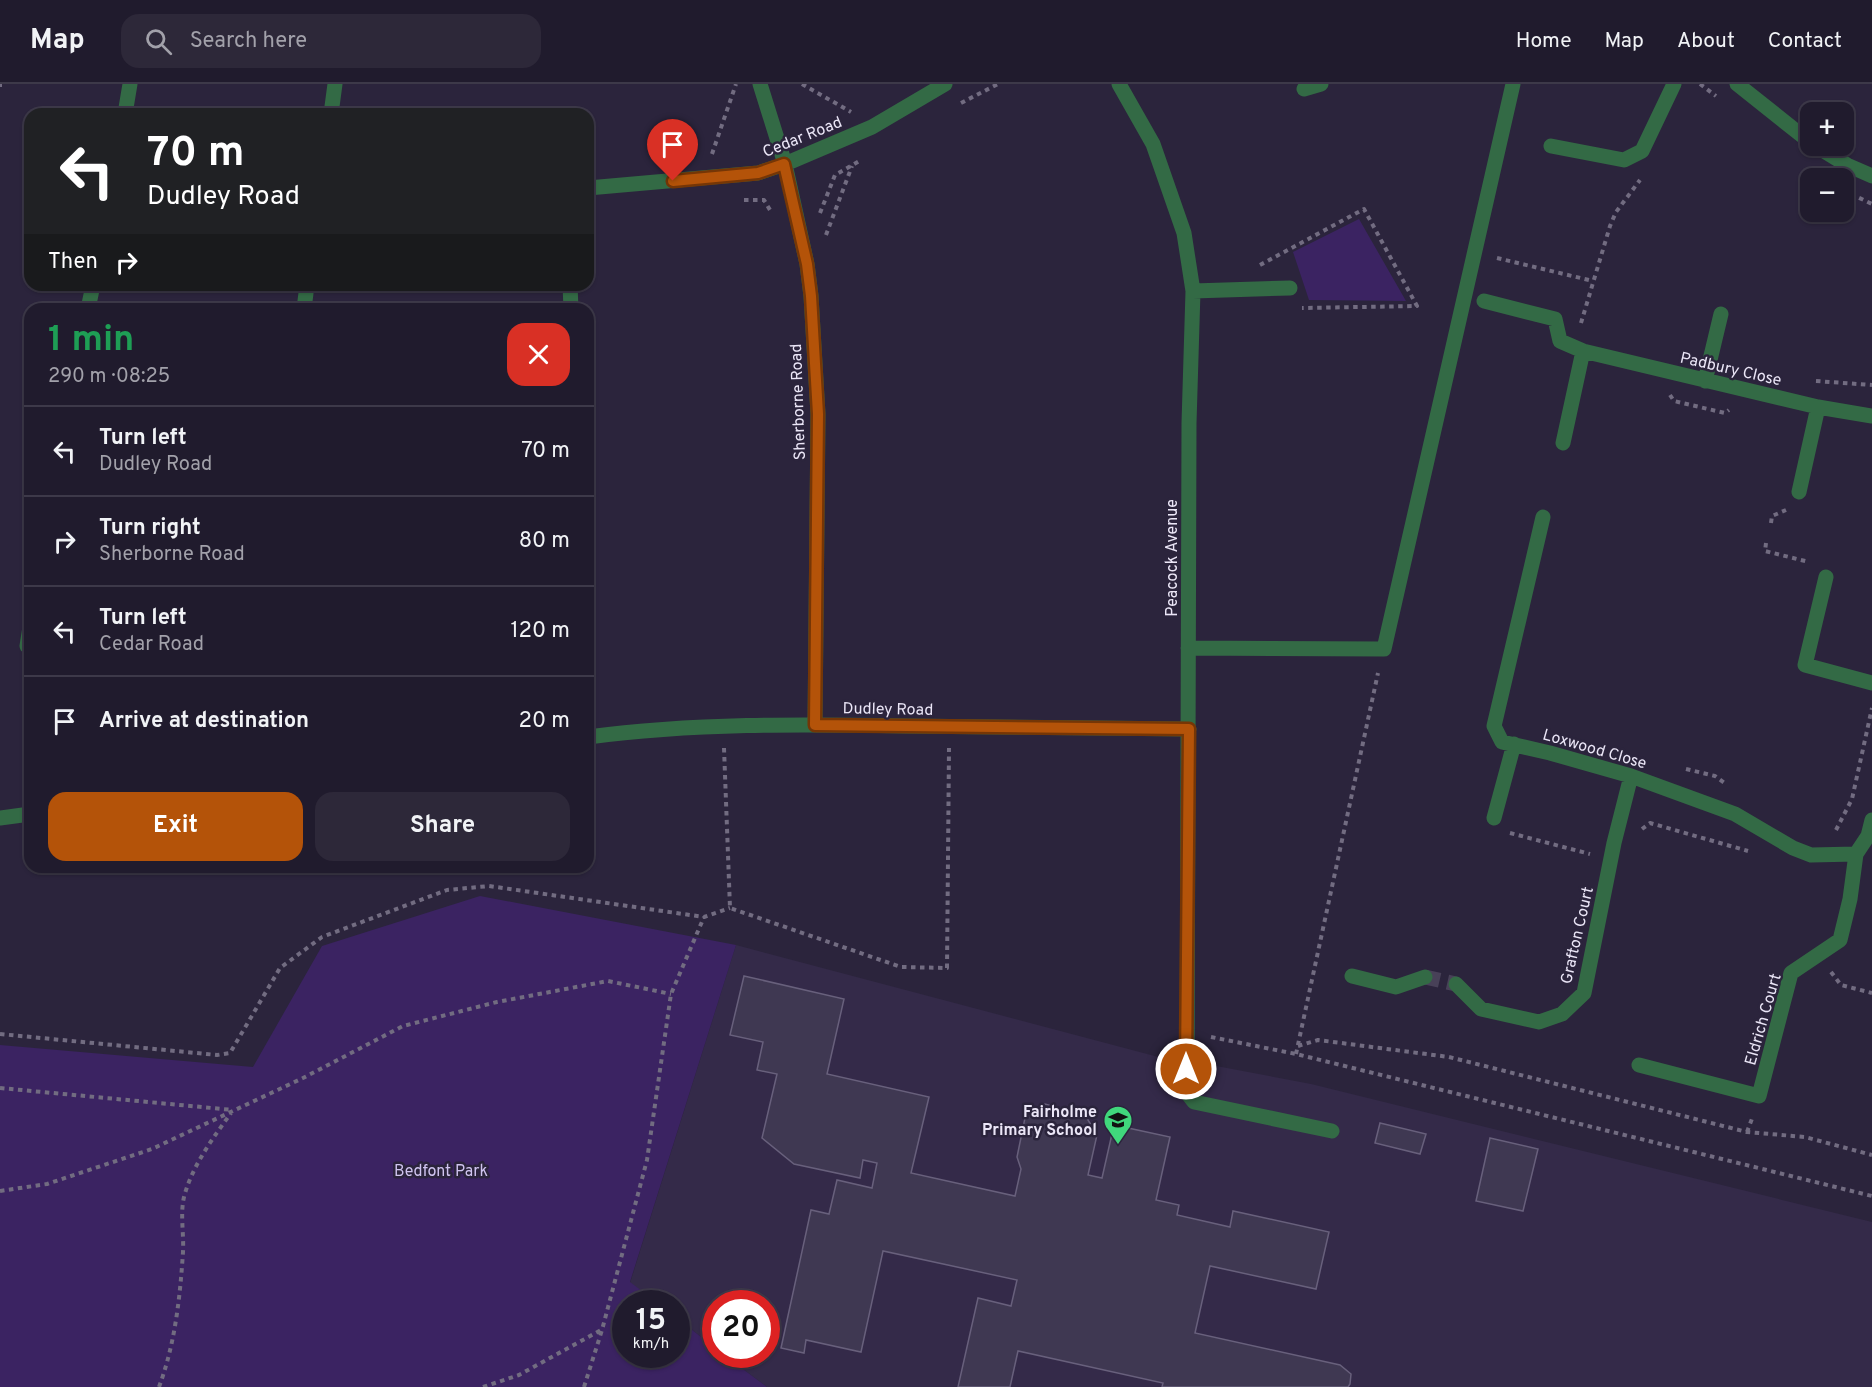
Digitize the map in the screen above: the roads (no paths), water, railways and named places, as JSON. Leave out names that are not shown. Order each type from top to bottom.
[{"type":"street","points":[[126,108],[130,84]]},
{"type":"street","points":[[332,108],[335,84]]},
{"type":"street","name":"Sherborne Road","points":[[760,84],[784,164],[807,264],[811,296],[818,414],[815,725]]},
{"type":"street","name":"Cedar Road","points":[[594,187],[758,173],[872,127],[945,84]]},
{"type":"street","name":"Peacock Avenue","points":[[1119,84],[1153,144],[1184,233],[1193,291],[1189,423],[1187,1093],[1194,1102],[1332,1131]]},
{"type":"street","points":[[1304,89],[1321,84]]},
{"type":"street","points":[[1188,648],[1384,649],[1513,84]]},
{"type":"street","points":[[1551,146],[1624,160],[1642,152],[1674,84]]},
{"type":"street","points":[[1737,84],[1800,134]]},
{"type":"street","points":[[1832,156],[1872,176]]},
{"type":"street","points":[[1193,291],[1290,288]]},
{"type":"street","name":"Padbury Close","points":[[1484,301],[1555,319],[1560,340],[1583,351],[1818,407],[1872,416]]},
{"type":"street","points":[[1705,381],[1721,314]]},
{"type":"street","points":[[1563,443],[1583,351]]},
{"type":"street","points":[[1799,492],[1818,407]]},
{"type":"street","name":"Loxwood Close","points":[[1543,517],[1494,726],[1502,741],[1631,776],[1735,814],[1793,848],[1811,855],[1856,854]]},
{"type":"street","points":[[1826,577],[1805,665],[1872,683]]},
{"type":"street","name":"Dudley Road","points":[[594,736],[724,726],[1189,729]]},
{"type":"street","points":[[1494,818],[1514,744]]},
{"type":"street","name":"Grafton Court","points":[[1456,984],[1481,1009],[1539,1022],[1562,1014],[1584,993],[1614,843],[1631,776]]},
{"type":"street","points":[[0,818],[24,815]]},
{"type":"street","points":[[1856,854],[1868,836],[1872,820]]},
{"type":"street","name":"Eldrich Court","points":[[1640,1065],[1759,1096],[1791,973],[1840,940],[1850,899],[1856,854]]},
{"type":"street","points":[[1352,976],[1396,987],[1425,977]]},
{"type":"tunnel","points":[[1425,977],[1456,984]]},
{"type":"place","name":"Fairholme Primary School","points":[[1118,1146]]},
{"type":"park label","name":"Bedfont Park","points":[[441,1170]]}]
